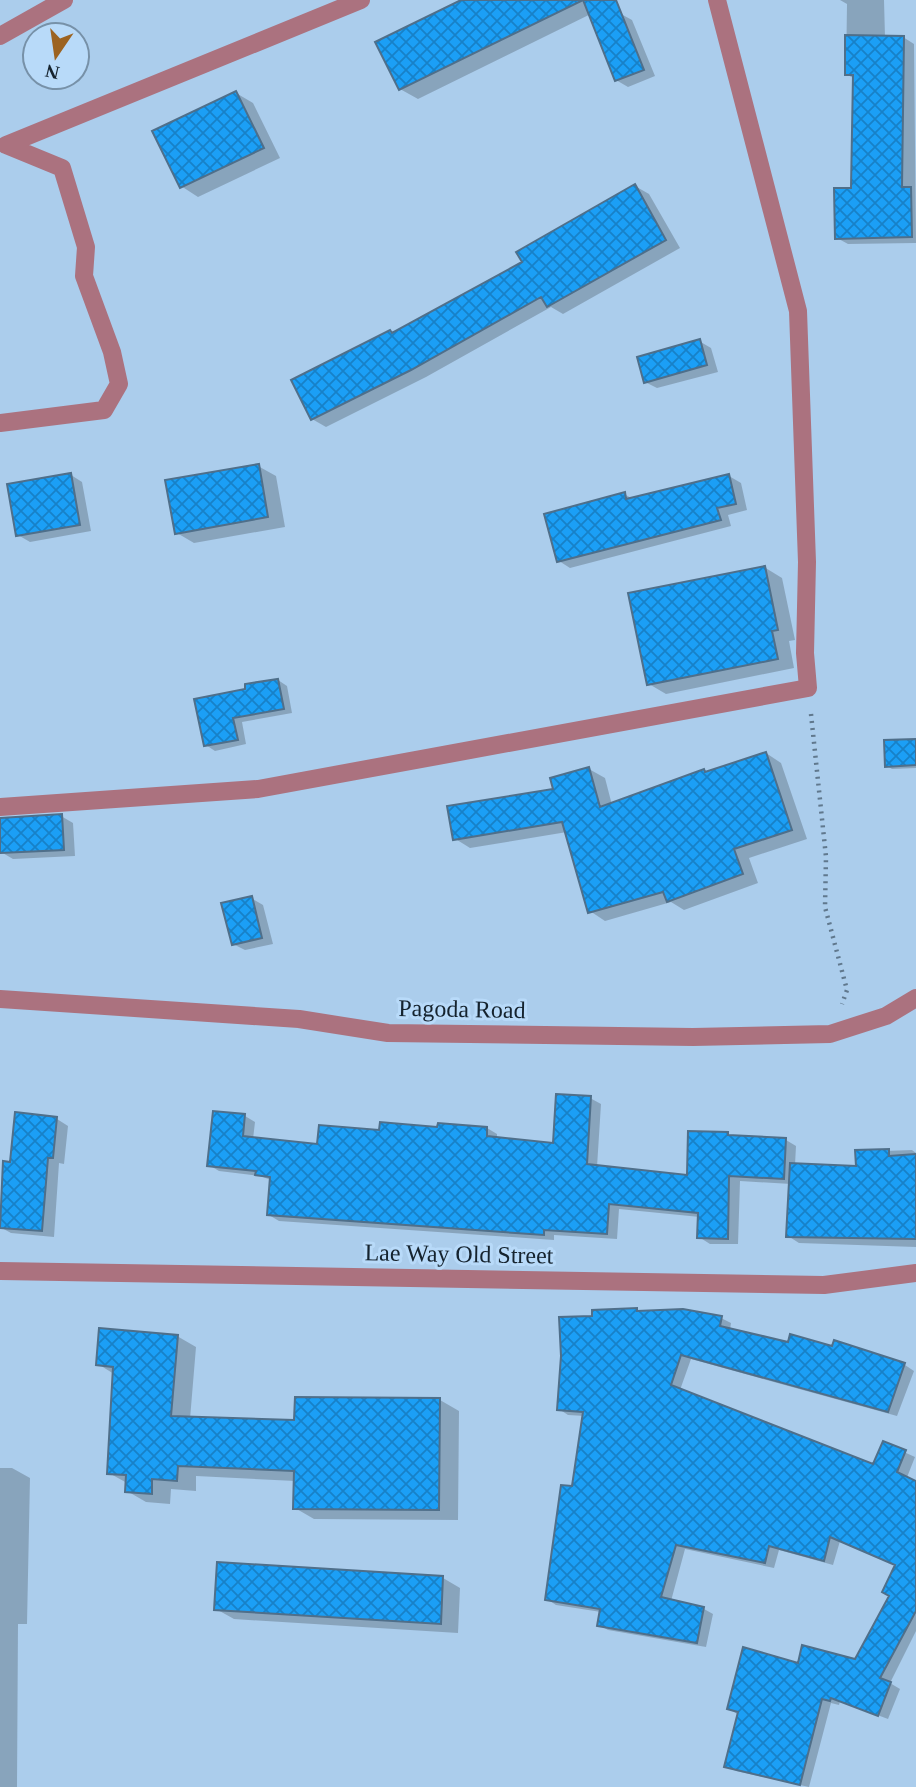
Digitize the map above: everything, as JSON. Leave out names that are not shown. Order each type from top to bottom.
[{"type":"street","points":[[0,36],[64,0]]},
{"type":"street","points":[[0,423],[104,410],[119,384],[112,352],[84,276],[86,247],[62,169],[6,145],[361,0]]},
{"type":"street","points":[[0,807],[258,789],[808,688],[804,653],[807,562],[798,311],[717,0]]},
{"type":"street","name":"Pagoda Road","points":[[1,999],[299,1019],[388,1033],[693,1037],[830,1034],[886,1016],[916,998]]},
{"type":"street","name":"Lae Way Old Street","points":[[0,1271],[824,1285],[916,1273]]},
{"type":"path","points":[[808,688],[825,857],[825,907],[847,990],[830,1034]]},
{"type":"building","points":[[461,0],[583,0],[399,90],[375,42]]},
{"type":"building","points":[[583,0],[616,0],[644,70],[615,81]]},
{"type":"building","points":[[845,35],[904,36],[902,187],[911,187],[912,237],[835,239],[834,188],[851,188],[853,75],[845,75]]},
{"type":"building","points":[[236,91],[264,148],[180,188],[152,131]]},
{"type":"building","points":[[635,184],[666,240],[547,307],[541,297],[411,370],[311,420],[291,380],[390,330],[392,333],[522,262],[516,252]]},
{"type":"building","points":[[700,339],[707,365],[644,383],[637,357]]},
{"type":"building","points":[[259,464],[268,517],[175,534],[165,480]]},
{"type":"building","points":[[71,473],[80,525],[16,536],[7,484]]},
{"type":"building","points":[[729,474],[736,504],[717,508],[721,520],[557,562],[544,514],[625,492],[626,499]]},
{"type":"building","points":[[765,566],[778,630],[772,631],[778,659],[647,685],[628,593]]},
{"type":"building","points":[[278,679],[284,709],[233,718],[238,740],[204,746],[194,699],[245,689],[245,684]]},
{"type":"building","points":[[916,739],[916,765],[885,767],[884,740]]},
{"type":"building","points":[[766,752],[792,830],[734,849],[743,874],[667,902],[663,892],[588,913],[562,822],[453,840],[447,806],[553,789],[550,778],[589,767],[600,807],[704,769],[705,772]]},
{"type":"building","points":[[62,814],[64,850],[0,853],[0,818]]},
{"type":"building","points":[[252,896],[262,938],[232,945],[221,903]]},
{"type":"building","points":[[556,1094],[591,1096],[587,1164],[687,1175],[688,1131],[728,1132],[728,1135],[786,1138],[784,1179],[729,1176],[728,1239],[697,1238],[698,1213],[609,1204],[607,1234],[544,1230],[544,1235],[267,1215],[270,1177],[255,1175],[256,1171],[207,1166],[213,1111],[245,1114],[243,1136],[317,1144],[319,1125],[379,1130],[380,1122],[437,1127],[438,1123],[487,1127],[487,1136],[553,1143]]},
{"type":"building","points":[[15,1112],[57,1117],[53,1158],[48,1158],[42,1231],[0,1228],[3,1161],[10,1162]]},
{"type":"building","points":[[889,1149],[889,1156],[916,1154],[916,1239],[786,1237],[790,1163],[856,1166],[855,1150]]},
{"type":"building","points":[[637,1308],[637,1311],[683,1309],[722,1316],[720,1326],[788,1342],[790,1334],[832,1346],[834,1340],[905,1363],[888,1412],[681,1355],[671,1385],[873,1464],[883,1441],[906,1450],[897,1472],[916,1481],[916,1611],[880,1678],[891,1682],[878,1716],[831,1698],[830,1701],[822,1699],[800,1785],[724,1767],[738,1712],[727,1709],[743,1647],[798,1663],[802,1645],[855,1659],[889,1596],[882,1592],[895,1565],[830,1537],[824,1561],[769,1546],[765,1563],[676,1545],[661,1597],[704,1607],[697,1643],[597,1626],[600,1609],[545,1600],[561,1485],[572,1486],[583,1412],[557,1410],[561,1356],[559,1317],[592,1316],[592,1310]]},
{"type":"building","points":[[99,1328],[178,1335],[171,1416],[294,1420],[295,1397],[440,1398],[439,1510],[293,1509],[294,1471],[178,1466],[177,1481],[152,1479],[152,1494],[125,1492],[126,1475],[107,1474],[113,1367],[96,1365]]},
{"type":"building","points":[[217,1562],[443,1576],[441,1624],[214,1610]]}]
